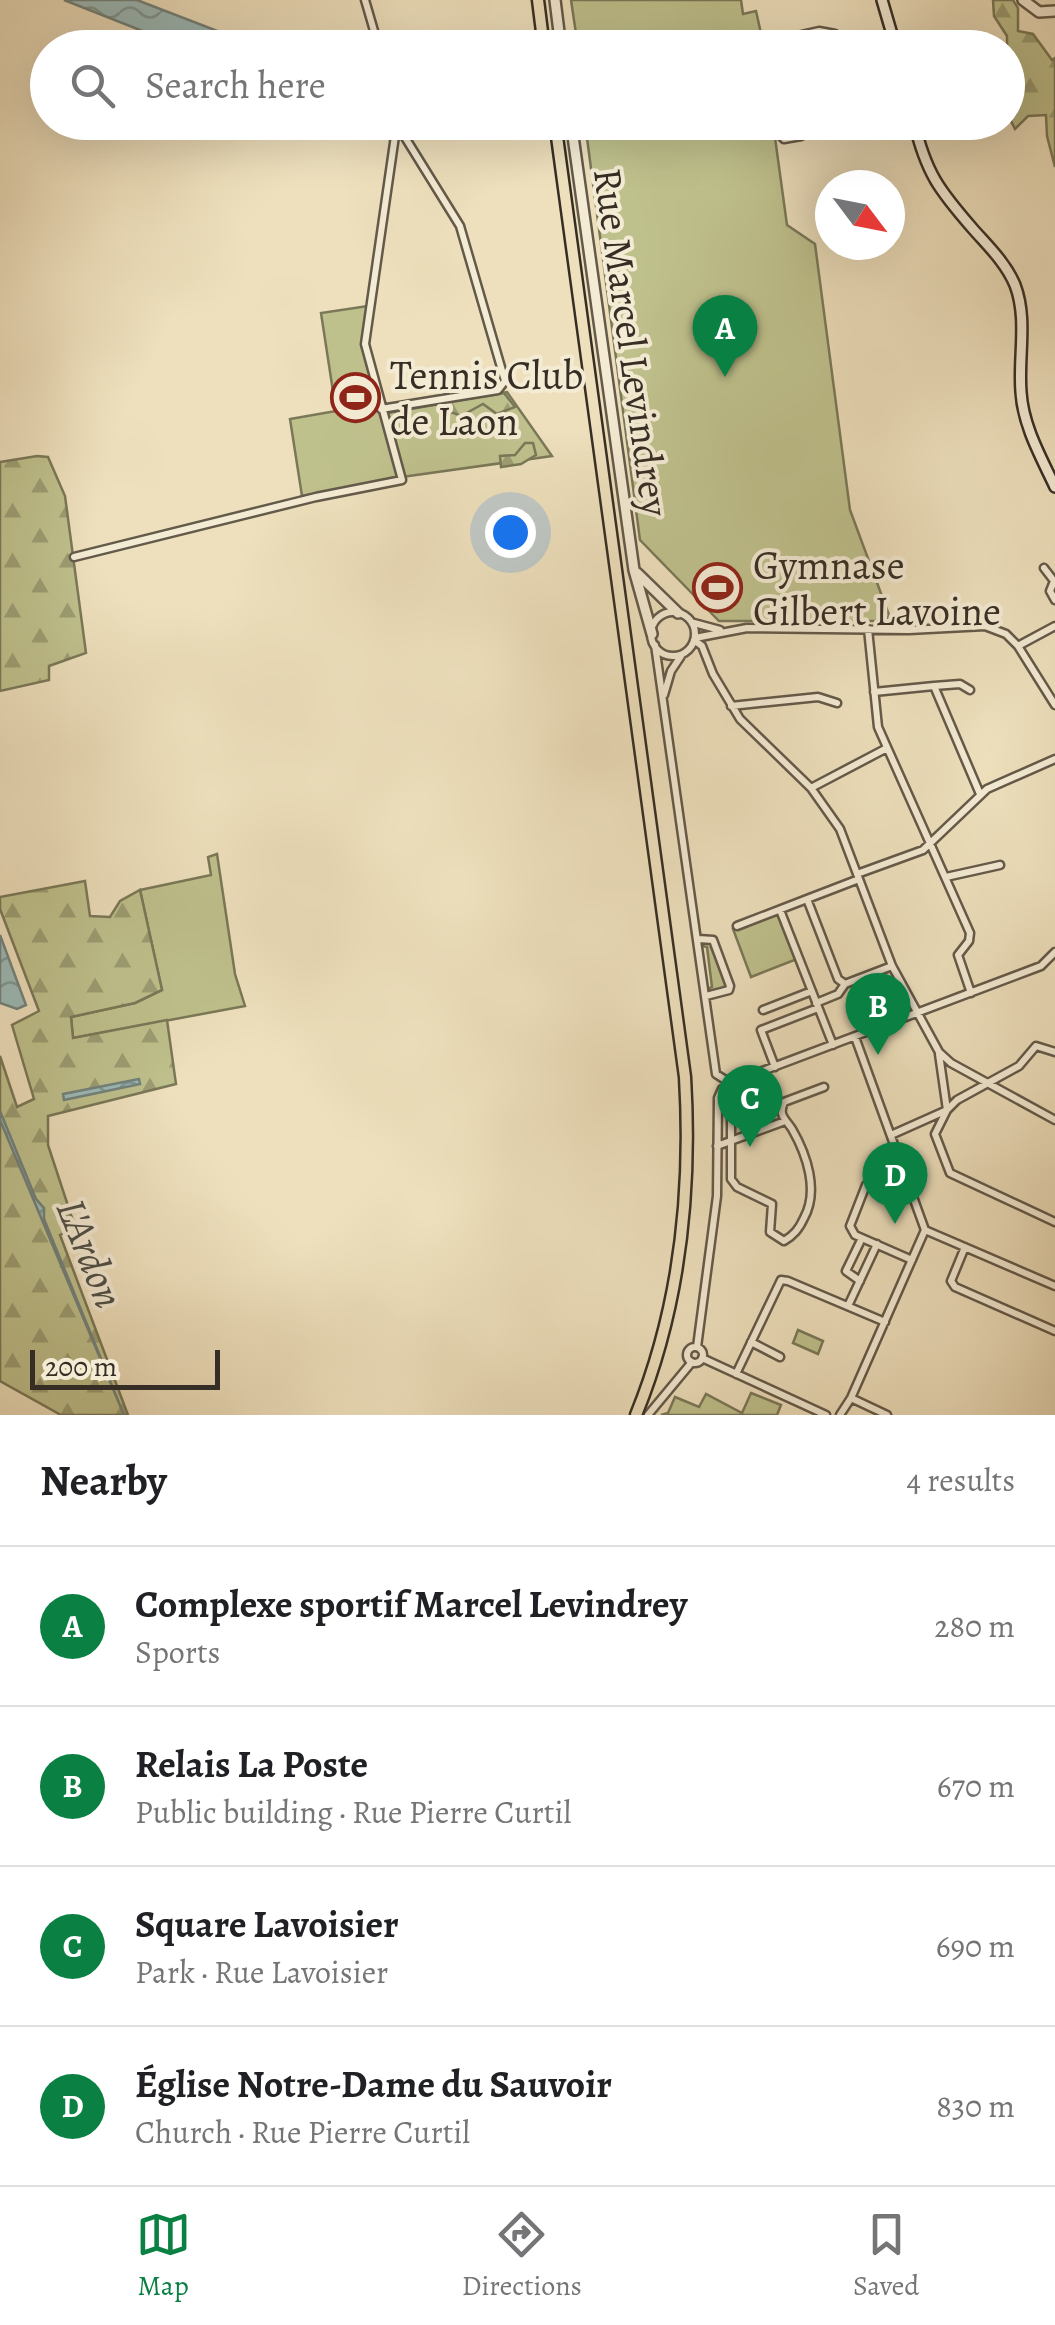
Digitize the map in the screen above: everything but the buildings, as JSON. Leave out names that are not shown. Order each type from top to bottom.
[{"type":"main road","points":[[538,0],[542,30]]},
{"type":"main road","points":[[556,140],[686,1089],[685,1190],[676,1280],[660,1348],[636,1415]]},
{"type":"street","points":[[365,0],[374,30]]},
{"type":"street","points":[[555,0],[559,30]]},
{"type":"street","points":[[882,0],[890,30]]},
{"type":"street","points":[[1023,0],[1039,12],[1055,11]]},
{"type":"street","points":[[74,557],[316,496],[402,480],[366,344],[395,140]]},
{"type":"street","points":[[382,409],[498,390],[505,381],[460,226],[407,140]]},
{"type":"street","name":"Rue Marcel Levindrey","points":[[574,140],[634,570],[653,640]]},
{"type":"street","points":[[918,140],[924,162],[942,192],[1013,279],[1020,298],[1020,393],[1055,487]]},
{"type":"street","points":[[1044,568],[1054,581],[1050,591],[1055,600]]},
{"type":"street","name":"Rue Marcel Levindrey","points":[[634,570],[678,613]]},
{"type":"street","points":[[731,1083],[716,1074],[653,640],[660,617],[678,613],[707,628],[726,630],[985,626],[1006,634],[1018,646],[1053,700]]},
{"type":"street","points":[[690,620],[694,639],[702,646],[740,719],[811,788],[840,830],[892,966],[939,1052],[947,1110]]},
{"type":"street","points":[[1018,646],[1055,626]]},
{"type":"street","points":[[868,629],[876,718],[970,933],[958,956],[970,993]]},
{"type":"street","points":[[664,696],[671,671],[694,639],[726,630]]},
{"type":"street","points":[[708,661],[705,648],[713,635]]},
{"type":"street","points":[[653,640],[664,654],[695,653],[708,661]]},
{"type":"street","points":[[874,692],[960,684],[970,690]]},
{"type":"street","points":[[934,686],[980,794]]},
{"type":"street","points":[[731,706],[818,698],[838,703]]},
{"type":"street","points":[[811,788],[887,748]]},
{"type":"street","points":[[738,926],[916,854],[993,785],[1055,759]]},
{"type":"street","points":[[946,877],[1000,865]]},
{"type":"street","points":[[807,899],[838,979],[845,984]]},
{"type":"street","points":[[780,910],[833,1045]]},
{"type":"street","points":[[699,940],[713,940],[730,986],[729,990],[706,996]]},
{"type":"street","points":[[702,1358],[698,1347],[717,1196],[718,1098],[722,1090],[731,1083],[1042,966],[1055,952]]},
{"type":"street","points":[[775,1067],[761,1030],[838,994],[845,984],[892,966]]},
{"type":"street","points":[[763,1010],[812,992]]},
{"type":"street","points":[[840,1415],[925,1230],[855,1036]]},
{"type":"street","points":[[1055,1052],[1036,1046],[1018,1066],[958,1100],[947,1110],[934,1134],[950,1173],[1055,1222]]},
{"type":"street","points":[[939,1052],[951,1063],[1055,1120]]},
{"type":"street","points":[[718,1098],[730,1108],[731,1179],[737,1187],[772,1204],[770,1232],[784,1241],[794,1235],[810,1207],[813,1186],[792,1130],[781,1116],[784,1102],[824,1087]]},
{"type":"street","points":[[890,1134],[947,1110]]},
{"type":"street","points":[[717,1146],[785,1122]]},
{"type":"street","points":[[904,1171],[864,1188],[850,1226],[862,1238],[912,1260]]},
{"type":"street","points":[[925,1230],[1055,1286]]},
{"type":"street","points":[[860,1281],[846,1271],[862,1238]]},
{"type":"street","points":[[848,1306],[877,1244]]},
{"type":"street","points":[[965,1248],[951,1281],[955,1287],[1055,1331]]},
{"type":"street","points":[[736,1374],[781,1280],[884,1322]]},
{"type":"street","points":[[751,1342],[780,1357]]},
{"type":"street","points":[[692,1362],[687,1353],[698,1347]]},
{"type":"street","points":[[648,1415],[692,1362],[702,1358],[826,1415]]},
{"type":"street","points":[[850,1398],[887,1415]]},
{"type":"green space","points":[[571,0],[741,0],[743,14],[756,11],[760,30],[575,30]]},
{"type":"green space","points":[[993,0],[1013,0],[1018,8],[1018,30],[1003,30],[994,16]]},
{"type":"green space","points":[[1025,32],[1033,34],[1052,60],[1055,58],[1055,167],[1046,115],[1025,119]]},
{"type":"green space","points":[[587,140],[775,140],[787,225],[815,244],[850,510],[889,615],[886,621],[719,621],[640,540]]},
{"type":"green space","name":"Tennis Club de Laon","points":[[368,306],[363,349],[382,414],[507,392],[552,456],[302,496],[290,419],[336,411],[321,313]]},
{"type":"green space","points":[[504,393],[515,407],[497,414],[483,404],[461,416],[448,411],[449,402]]},
{"type":"green space","points":[[525,443],[533,443],[536,455],[521,464],[501,467],[500,456],[515,455]]},
{"type":"green space","points":[[48,457],[65,496],[86,653],[49,666],[49,680],[0,691],[0,462]]},
{"type":"green space","points":[[217,854],[235,974],[245,1006],[73,1038],[71,1017],[135,1003],[162,990],[140,890],[211,875],[208,857]]},
{"type":"green space","points":[[85,881],[90,916],[110,917],[120,901],[140,890],[162,990],[135,1003],[71,1017],[73,1038],[167,1020],[176,1084],[48,1116],[48,1145],[75,1227],[60,1235],[128,1415],[61,1415],[0,1381],[0,1056],[17,1107],[34,1099],[12,1025],[39,1011],[0,909],[0,897]]},
{"type":"green space","points":[[778,911],[797,959],[751,977],[733,929]]},
{"type":"green space","points":[[707,940],[712,943],[727,981],[724,988],[712,993],[707,989],[712,987],[707,947],[702,946]]},
{"type":"green space","points":[[798,1330],[823,1341],[818,1354],[793,1343]]},
{"type":"green space","points":[[751,1393],[781,1405],[777,1415],[661,1415],[668,1413],[675,1397],[699,1407],[706,1394],[742,1413]]},
{"type":"water","points":[[64,0],[137,0],[215,30],[140,30]]},
{"type":"water","points":[[0,935],[26,1005],[17,1009],[0,1003]]},
{"type":"water","points":[[139,1079],[140,1084],[64,1100],[63,1094]]},
{"type":"water","points":[[0,1111],[36,1199],[44,1208],[44,1219],[124,1415],[0,1120]]},
{"type":"place","name":"Complexe sportif Marcel Levindrey","points":[[725,377]]},
{"type":"place","name":"Tennis Club de Laon","points":[[355,398]]},
{"type":"place","name":"Gymnase Gilbert Lavoine","points":[[718,588]]},
{"type":"place","name":"Relais La Poste","points":[[878,1055]]},
{"type":"place","name":"Square Lavoisier","points":[[750,1147]]},
{"type":"place","name":"Église Notre-Dame du Sauvoir","points":[[895,1224]]},
{"type":"water label","name":"L'Ardon","points":[[91,1253]]}]
